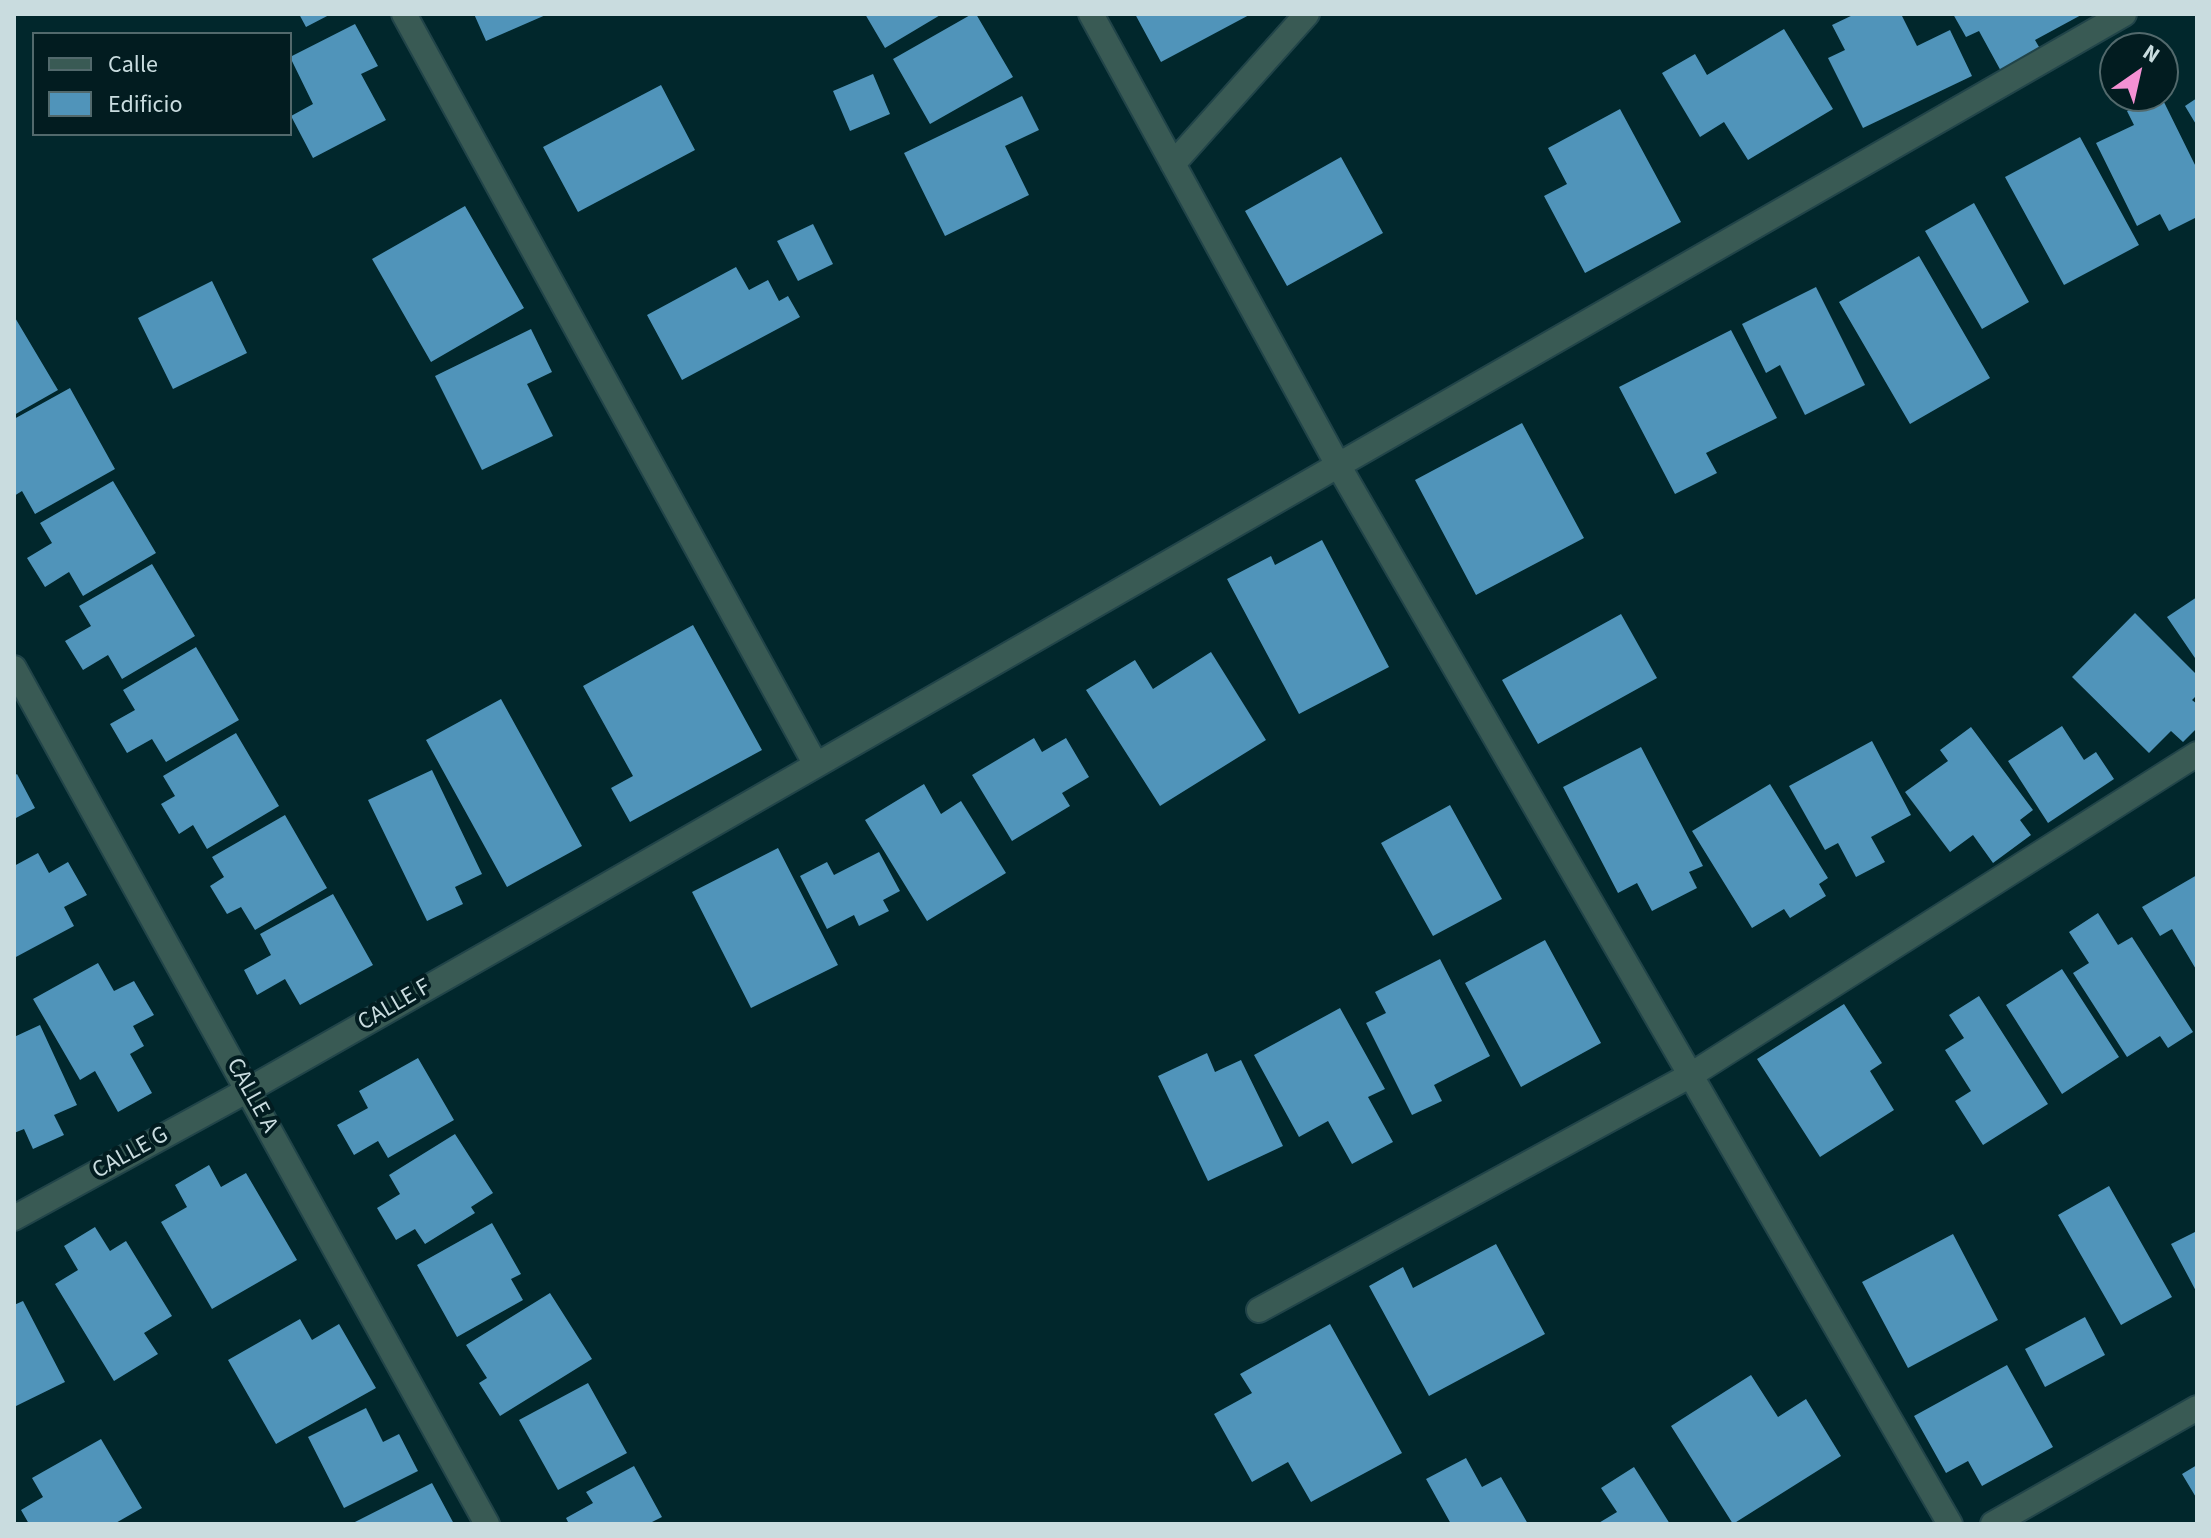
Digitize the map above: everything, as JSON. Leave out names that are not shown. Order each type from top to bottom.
[{"type":"street","points":[[404,14],[816,765]]},
{"type":"street","points":[[1091,14],[1338,465],[1950,1524]]},
{"type":"street","points":[[1173,164],[1307,14]]},
{"type":"street","name":"CALLE F","points":[[248,1090],[2124,14]]},
{"type":"street","name":"CALLE A","points":[[14,668],[487,1524]]},
{"type":"street","points":[[1259,1310],[1691,1075],[2197,754]]},
{"type":"street","name":"CALLE G","points":[[14,1218],[248,1090]]},
{"type":"street","points":[[1993,1524],[2197,1408]]},
{"type":"building","points":[[299,14],[331,14],[306,27]]},
{"type":"building","points":[[474,14],[548,14],[486,41]]},
{"type":"building","points":[[865,14],[942,14],[885,48]]},
{"type":"building","points":[[976,14],[1013,77],[930,124],[893,59]]},
{"type":"building","points":[[1135,14],[1251,14],[1161,62]]},
{"type":"building","points":[[1855,14],[1901,14],[1917,46],[1950,30],[1972,76],[1863,128],[1828,58],[1845,50],[1832,25]]},
{"type":"building","points":[[1953,14],[2083,14],[2035,40],[2042,52],[2002,73],[1979,31],[1966,37]]},
{"type":"building","points":[[355,24],[378,66],[361,74],[386,120],[313,158],[292,118],[313,104],[292,56]]},
{"type":"building","points":[[1784,29],[1833,109],[1748,160],[1724,122],[1700,137],[1662,73],[1695,54],[1707,75]]},
{"type":"building","points":[[873,74],[890,114],[850,131],[833,91]]},
{"type":"building","points":[[661,85],[695,150],[578,212],[543,147]]},
{"type":"building","points":[[1022,96],[1039,130],[1005,146],[1029,195],[945,236],[904,153]]},
{"type":"building","points":[[2197,98],[2197,126],[2185,106]]},
{"type":"building","points":[[1620,109],[1681,222],[1585,273],[1544,196],[1567,184],[1548,148]]},
{"type":"building","points":[[2128,112],[2169,112],[2197,169],[2197,217],[2169,231],[2160,214],[2137,226],[2096,143],[2134,125]]},
{"type":"building","points":[[2080,137],[2139,245],[2064,285],[2005,177]]},
{"type":"building","points":[[1341,157],[1383,233],[1287,286],[1245,211]]},
{"type":"building","points":[[1974,203],[2029,302],[1982,329],[1925,231]]},
{"type":"building","points":[[465,206],[524,308],[431,362],[372,259]]},
{"type":"building","points":[[813,224],[833,264],[798,281],[777,241]]},
{"type":"building","points":[[1919,256],[1990,378],[1910,424],[1839,302]]},
{"type":"building","points":[[736,267],[749,290],[768,280],[779,301],[788,296],[800,317],[682,380],[647,315]]},
{"type":"building","points":[[212,281],[247,353],[173,389],[138,318]]},
{"type":"building","points":[[1816,287],[1865,385],[1805,415],[1780,365],[1766,373],[1742,324]]},
{"type":"building","points":[[14,316],[58,390],[14,415]]},
{"type":"building","points":[[531,329],[552,372],[527,384],[553,436],[482,470],[435,376]]},
{"type":"building","points":[[1731,330],[1777,418],[1706,453],[1717,473],[1675,494],[1619,387]]},
{"type":"building","points":[[70,388],[115,469],[35,514],[22,491],[14,496],[14,419]]},
{"type":"building","points":[[1522,423],[1584,538],[1476,595],[1415,480]]},
{"type":"building","points":[[113,481],[156,553],[83,596],[69,572],[45,587],[27,558],[52,543],[40,523]]},
{"type":"building","points":[[1322,540],[1389,667],[1299,714],[1227,579],[1271,556],[1275,565]]},
{"type":"building","points":[[152,564],[195,636],[122,679],[108,655],[83,670],[65,641],[91,626],[79,606]]},
{"type":"building","points":[[2197,597],[2197,661],[2167,617]]},
{"type":"building","points":[[2135,613],[2197,675],[2197,695],[2192,700],[2197,704],[2197,728],[2183,742],[2171,731],[2149,753],[2072,677]]},
{"type":"building","points":[[1621,614],[1657,678],[1538,744],[1502,680]]},
{"type":"building","points":[[693,625],[762,750],[630,822],[611,788],[633,776],[583,686]]},
{"type":"building","points":[[196,647],[239,720],[166,762],[152,739],[127,753],[110,724],[135,710],[123,690]]},
{"type":"building","points":[[1211,652],[1266,740],[1160,806],[1086,690],[1135,660],[1153,689]]},
{"type":"building","points":[[501,699],[582,846],[507,887],[426,740]]},
{"type":"building","points":[[2062,726],[2084,760],[2096,752],[2114,779],[2048,823],[2008,761]]},
{"type":"building","points":[[1971,727],[2033,810],[2020,820],[2031,835],[1993,863],[1973,835],[1950,852],[1905,792],[1948,761],[1940,750]]},
{"type":"building","points":[[236,733],[279,806],[207,849],[193,825],[179,834],[161,804],[175,796],[163,776]]},
{"type":"building","points":[[1034,738],[1042,752],[1066,738],[1089,777],[1062,793],[1070,806],[1012,841],[972,775]]},
{"type":"building","points":[[1872,741],[1911,815],[1871,837],[1885,862],[1856,877],[1838,843],[1825,850],[1789,786]]},
{"type":"building","points":[[1641,747],[1703,866],[1689,872],[1697,888],[1652,911],[1637,883],[1618,893],[1563,787]]},
{"type":"building","points":[[432,770],[482,874],[455,887],[463,904],[427,921],[368,800]]},
{"type":"building","points":[[17,774],[35,808],[14,819],[14,776]]},
{"type":"building","points":[[924,784],[941,814],[961,801],[1006,873],[927,921],[865,820]]},
{"type":"building","points":[[1770,784],[1828,878],[1819,884],[1826,896],[1790,918],[1784,909],[1752,928],[1692,831]]},
{"type":"building","points":[[1450,805],[1502,899],[1433,936],[1381,843]]},
{"type":"building","points":[[285,815],[327,888],[255,930],[241,907],[227,914],[210,886],[224,877],[212,857]]},
{"type":"building","points":[[778,848],[838,965],[751,1008],[692,892]]},
{"type":"building","points":[[879,852],[900,891],[883,900],[889,911],[859,926],[854,915],[827,929],[800,876],[827,862],[834,875]]},
{"type":"building","points":[[38,853],[49,873],[68,862],[87,895],[64,907],[74,926],[14,958],[14,866]]},
{"type":"building","points":[[2197,875],[2197,971],[2172,929],[2160,936],[2142,907]]},
{"type":"building","points":[[333,894],[373,965],[300,1005],[285,979],[257,995],[244,970],[271,955],[260,934]]},
{"type":"building","points":[[2098,913],[2118,945],[2132,937],[2193,1032],[2168,1048],[2160,1036],[2127,1057],[2073,973],[2089,963],[2069,932]]},
{"type":"building","points":[[1545,940],[1601,1043],[1521,1087],[1465,983]]},
{"type":"building","points":[[1440,959],[1490,1056],[1434,1085],[1442,1101],[1412,1115],[1366,1023],[1386,1013],[1375,992]]},
{"type":"building","points":[[98,963],[114,991],[134,981],[154,1015],[133,1026],[144,1046],[130,1054],[152,1093],[118,1112],[95,1071],[80,1080],[33,999]]},
{"type":"building","points":[[2062,969],[2119,1057],[2062,1094],[2006,1005]]},
{"type":"building","points":[[1979,996],[2048,1104],[1983,1145],[1955,1101],[1971,1091],[1945,1050],[1964,1038],[1949,1015]]},
{"type":"building","points":[[1844,1004],[1882,1063],[1870,1071],[1894,1110],[1820,1157],[1757,1059]]},
{"type":"building","points":[[1340,1008],[1385,1089],[1368,1097],[1393,1142],[1352,1164],[1328,1121],[1299,1137],[1254,1055]]},
{"type":"building","points":[[40,1025],[77,1105],[54,1115],[64,1135],[33,1149],[24,1129],[14,1133],[14,1037]]},
{"type":"building","points":[[1207,1053],[1215,1072],[1241,1060],[1283,1146],[1208,1181],[1158,1076]]},
{"type":"building","points":[[418,1058],[454,1120],[388,1158],[378,1141],[354,1155],[337,1125],[368,1108],[359,1091]]},
{"type":"building","points":[[455,1134],[493,1193],[471,1207],[475,1213],[425,1244],[415,1229],[396,1240],[377,1208],[400,1194],[389,1175]]},
{"type":"building","points":[[209,1165],[221,1187],[246,1173],[297,1260],[212,1309],[161,1222],[187,1207],[175,1185]]},
{"type":"building","points":[[2109,1186],[2172,1297],[2121,1325],[2058,1215]]},
{"type":"building","points":[[492,1223],[521,1274],[511,1279],[523,1300],[457,1337],[417,1265]]},
{"type":"building","points":[[95,1227],[110,1251],[126,1241],[172,1316],[144,1333],[158,1354],[114,1381],[55,1284],[78,1270],[64,1246]]},
{"type":"building","points":[[2197,1231],[2197,1293],[2171,1244]]},
{"type":"building","points":[[1953,1234],[1998,1320],[1908,1368],[1862,1282]]},
{"type":"building","points":[[1496,1244],[1545,1334],[1429,1396],[1369,1286],[1403,1267],[1413,1288]]},
{"type":"building","points":[[550,1293],[592,1359],[500,1416],[479,1383],[487,1378],[466,1345]]},
{"type":"building","points":[[23,1301],[65,1382],[14,1407],[14,1305]]},
{"type":"building","points":[[2085,1317],[2105,1355],[2045,1387],[2025,1349]]},
{"type":"building","points":[[300,1319],[312,1340],[339,1324],[376,1388],[276,1444],[228,1360]]},
{"type":"building","points":[[1330,1324],[1402,1453],[1311,1502],[1288,1462],[1252,1482],[1214,1414],[1252,1393],[1240,1374]]},
{"type":"building","points":[[2007,1365],[2053,1447],[1982,1486],[1968,1461],[1946,1473],[1914,1416]]},
{"type":"building","points":[[1751,1375],[1778,1417],[1806,1399],[1841,1456],[1733,1524],[1671,1426]]},
{"type":"building","points":[[588,1383],[627,1453],[558,1490],[519,1420]]},
{"type":"building","points":[[366,1408],[383,1442],[399,1434],[418,1471],[344,1508],[308,1437]]},
{"type":"building","points":[[101,1439],[142,1508],[114,1524],[29,1524],[21,1510],[43,1497],[32,1478]]},
{"type":"building","points":[[1466,1458],[1482,1487],[1501,1477],[1528,1524],[1451,1524],[1426,1479]]},
{"type":"building","points":[[2197,1465],[2197,1499],[2182,1474]]},
{"type":"building","points":[[634,1466],[662,1517],[648,1524],[569,1524],[566,1518],[593,1503],[586,1492]]},
{"type":"building","points":[[1634,1467],[1670,1524],[1597,1524],[1617,1512],[1601,1488]]},
{"type":"building","points":[[432,1483],[454,1524],[351,1524]]}]
